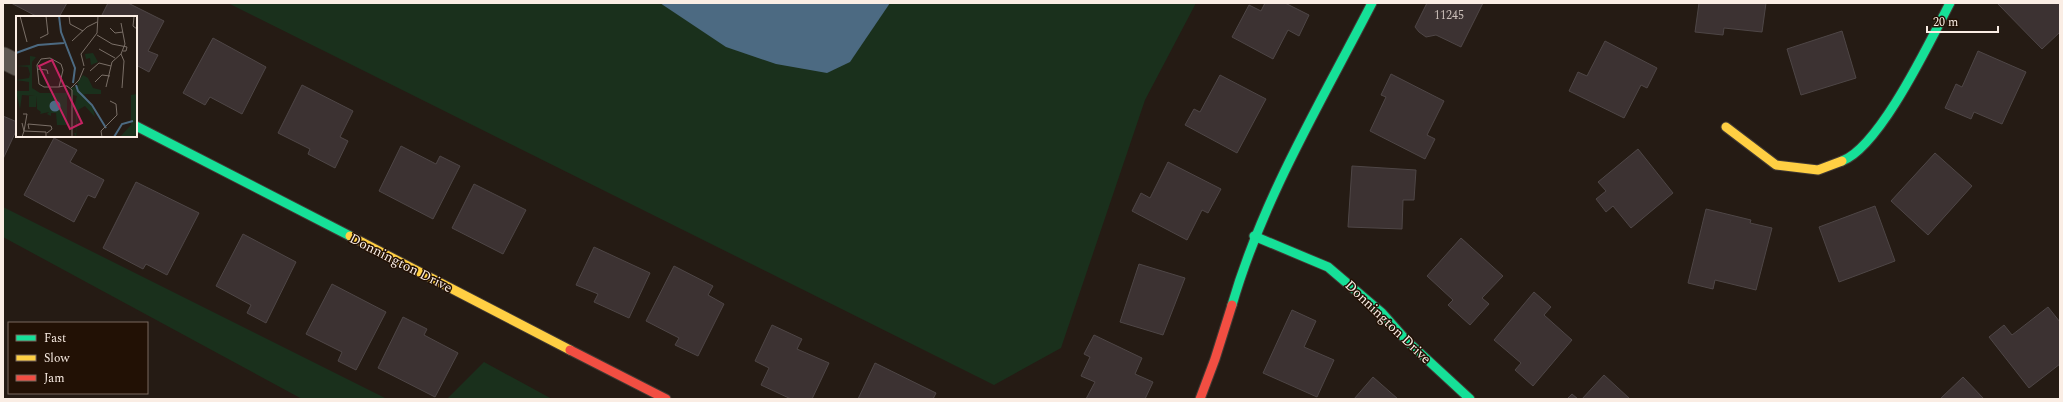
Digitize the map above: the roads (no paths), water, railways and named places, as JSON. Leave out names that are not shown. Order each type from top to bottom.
[{"type":"street","points":[[1200,399],[1210,374],[1254,236],[1277,186],[1372,3]]},
{"type":"street","points":[[1726,127],[1776,165],[1818,170],[1851,158],[1875,132],[1896,103],[1950,3]]},
{"type":"street","points":[[3,58],[16,64]]},
{"type":"street","name":"Donnington Drive","points":[[137,127],[666,399]]},
{"type":"street","name":"Donnington Drive","points":[[1254,236],[1328,267],[1356,289],[1406,340],[1470,399]]},
{"type":"water","points":[[660,3],[890,3],[850,62],[827,73],[776,64],[726,47]]}]
